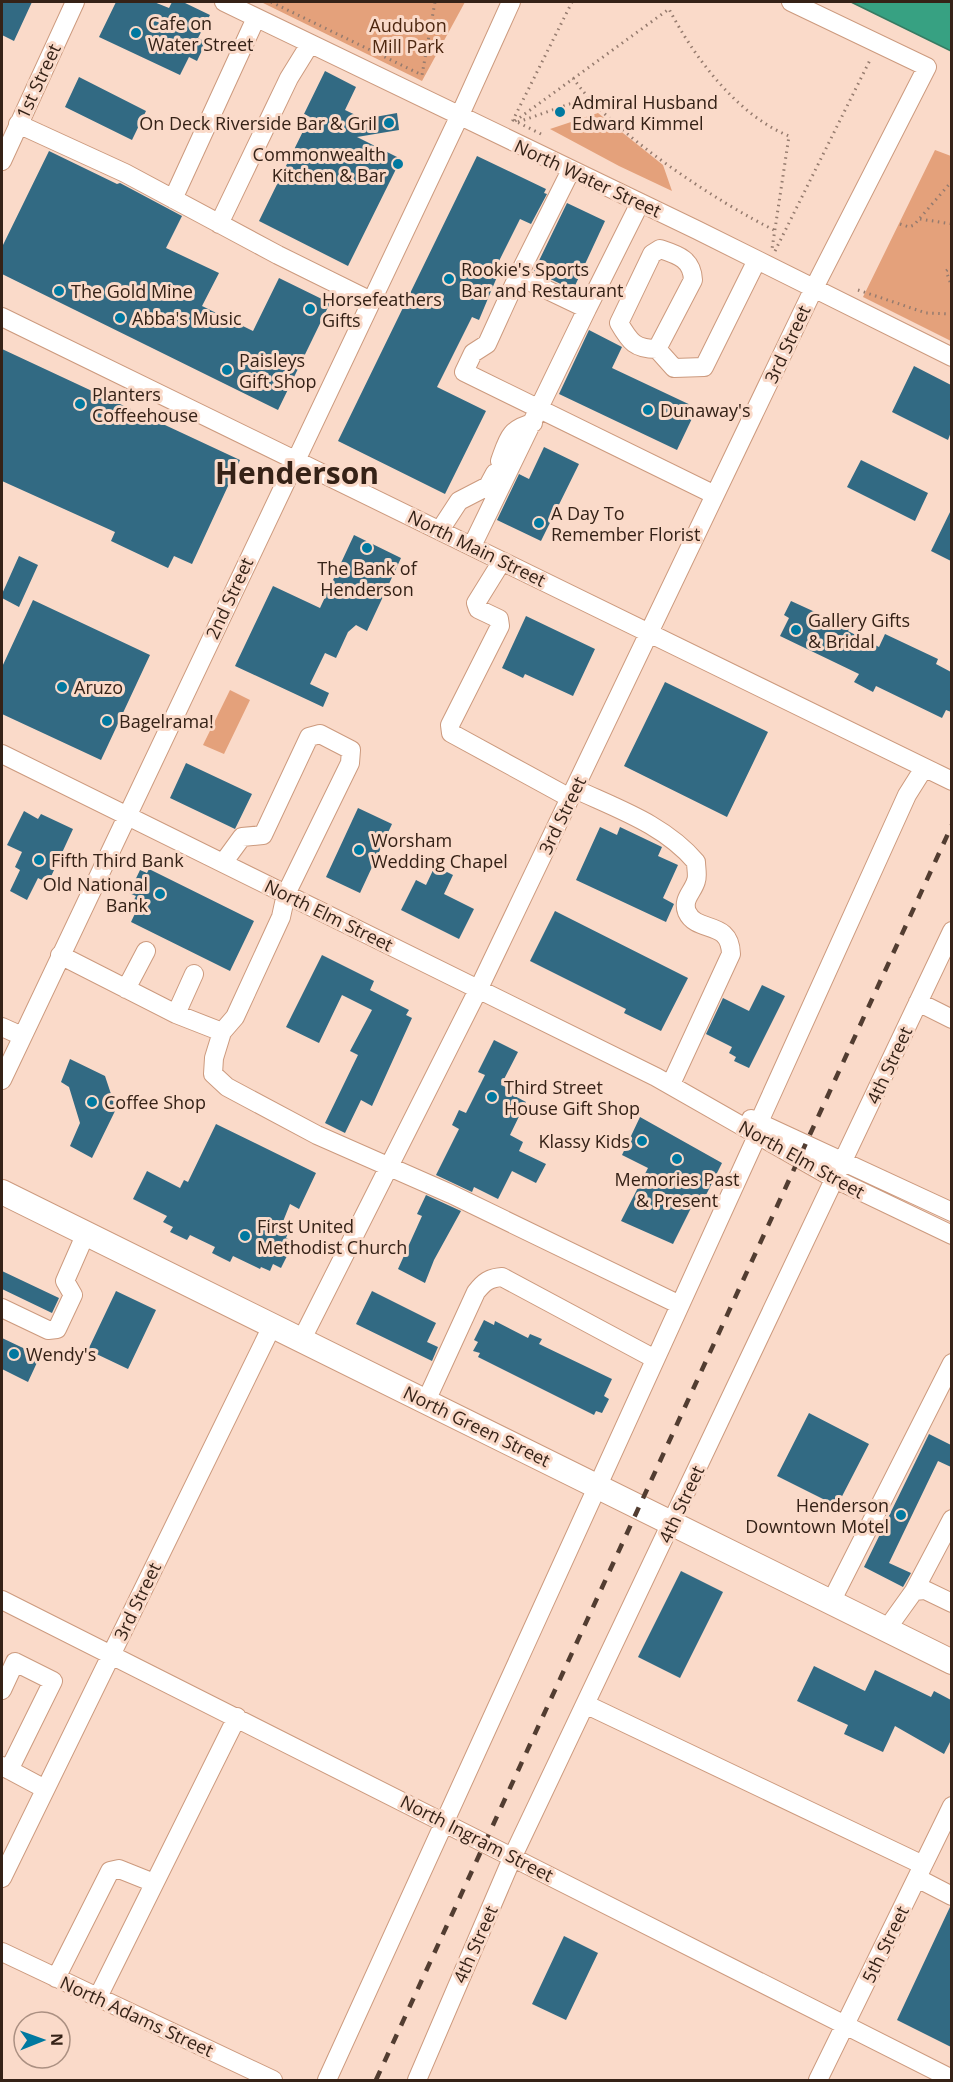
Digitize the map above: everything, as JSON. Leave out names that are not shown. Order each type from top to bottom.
[{"type":"main road","name":"North Green Street","points":[[2,1192],[273,1324],[951,1662]]},
{"type":"street","name":"1st Street","points":[[2,160],[75,2]]},
{"type":"street","name":"North Water Street","points":[[224,2],[697,230],[951,357]]},
{"type":"street","name":"2nd Street","points":[[2,1080],[512,2]]},
{"type":"street","name":"3rd Street","points":[[302,1339],[479,988],[814,288],[927,67],[791,2]]},
{"type":"street","points":[[172,199],[256,18]]},
{"type":"street","points":[[219,224],[289,78],[310,44]]},
{"type":"street","points":[[18,124],[125,173],[219,224],[371,301]]},
{"type":"street","points":[[570,170],[487,344],[473,353],[464,372],[536,416],[715,495]]},
{"type":"street","points":[[472,546],[640,203]]},
{"type":"street","points":[[682,256],[697,230]]},
{"type":"street","points":[[657,349],[693,280],[692,270],[682,256],[660,249],[652,254],[619,323],[628,339],[642,349],[657,349],[674,368],[704,367],[757,260]]},
{"type":"street","points":[[518,276],[587,309]]},
{"type":"street","name":"North Main Street","points":[[2,317],[951,782]]},
{"type":"street","points":[[440,531],[459,501],[488,486],[510,436],[518,427],[536,416]]},
{"type":"street","points":[[502,561],[476,603],[478,609],[499,619],[500,626],[450,725],[451,733],[573,793],[669,834],[696,862],[696,881],[686,898],[687,911],[693,918],[724,933],[731,941],[731,954],[663,1080]]},
{"type":"street","points":[[223,863],[243,837],[263,835],[309,737],[320,734],[351,750],[350,763],[286,894],[281,917],[235,1017],[222,1032],[214,1058],[213,1074],[227,1087],[317,1135],[451,1194],[680,1305]]},
{"type":"street","name":"North Elm Street","points":[[2,754],[758,1128],[844,1160],[951,1212]]},
{"type":"street","points":[[327,2080],[680,1305],[907,795],[924,768]]},
{"type":"street","name":"4th Street","points":[[417,2080],[513,1856],[951,931]]},
{"type":"street","points":[[126,989],[146,951]]},
{"type":"street","points":[[60,955],[176,1014],[222,1032]]},
{"type":"street","points":[[176,1014],[194,974]]},
{"type":"street","points":[[918,1002],[951,1019]]},
{"type":"street","points":[[2,1027],[22,1036]]},
{"type":"street","name":"North Elm Street","points":[[758,1128],[835,1179],[951,1235]]},
{"type":"street","points":[[2,1308],[48,1330],[57,1329],[73,1295],[65,1281],[86,1233]]},
{"type":"street","points":[[426,1401],[476,1292],[483,1283],[492,1278],[502,1277],[655,1359]]},
{"type":"street","name":"3rd Street","points":[[2,1878],[273,1324]]},
{"type":"street","points":[[831,1602],[951,1363]]},
{"type":"street","points":[[886,1630],[914,1591],[951,1519]]},
{"type":"street","points":[[914,1591],[925,1590],[951,1603]]},
{"type":"street","name":"North Ingram Street","points":[[2,1600],[111,1653],[951,2079]]},
{"type":"street","points":[[2,1690],[15,1662],[53,1681],[5,1768],[45,1789]]},
{"type":"street","points":[[585,1704],[920,1871],[951,1896]]},
{"type":"street","points":[[98,1997],[237,1717]]},
{"type":"street","name":"5th Street","points":[[818,2080],[920,1871],[944,1840],[951,1806]]},
{"type":"street","points":[[56,1978],[110,1870],[119,1869],[154,1883]]},
{"type":"street","name":"North Adams Street","points":[[2,1952],[273,2080]]},
{"type":"path","points":[[271,2],[422,75],[435,2]]},
{"type":"path","points":[[515,121],[572,2]]},
{"type":"path","points":[[515,121],[573,78],[669,9],[696,54],[723,86],[762,120],[789,136],[776,231],[683,174],[587,99],[573,78]]},
{"type":"path","points":[[775,253],[872,57]]},
{"type":"path","points":[[515,121],[587,99]]},
{"type":"path","points":[[900,224],[911,227],[951,181]]},
{"type":"path","points":[[920,219],[951,224]]},
{"type":"path","points":[[951,267],[946,269],[946,274],[951,287]]},
{"type":"path","points":[[870,293],[919,311],[951,314]]},
{"type":"green space","name":"Audubon Mill Park","points":[[261,2],[465,2],[422,81]]},
{"type":"green space","points":[[598,113],[663,165],[672,191],[550,129]]},
{"type":"green space","points":[[935,150],[951,156],[951,341],[863,297]]},
{"type":"green space","points":[[230,690],[250,700],[224,754],[203,745]]},
{"type":"shaded area","points":[[851,2],[951,2],[951,51]]},
{"type":"building","points":[[2,2],[32,2],[14,41],[2,35]]},
{"type":"building","points":[[116,2],[154,2],[169,8],[172,2],[183,2],[210,15],[198,38],[206,42],[197,61],[189,57],[180,75],[99,37]]},
{"type":"building","points":[[325,71],[356,87],[345,110],[364,119],[397,113],[399,130],[357,137],[401,159],[348,266],[259,221],[310,117],[304,114]]},
{"type":"building","points":[[79,77],[146,111],[132,140],[65,107]]},
{"type":"building","points":[[49,151],[117,184],[120,183],[182,216],[166,248],[219,273],[202,306],[253,331],[279,278],[330,303],[278,410],[2,274],[2,247]]},
{"type":"building","points":[[477,156],[546,189],[544,193],[547,194],[531,224],[520,219],[498,263],[502,265],[479,320],[472,317],[437,387],[486,411],[445,494],[338,441]]},
{"type":"building","points":[[567,203],[605,221],[573,290],[534,271]]},
{"type":"building","points":[[589,330],[622,347],[612,368],[697,408],[677,450],[559,394]]},
{"type":"building","points":[[2,349],[240,460],[192,564],[174,556],[168,568],[111,541],[115,532],[2,481]]},
{"type":"building","points":[[914,366],[951,385],[951,432],[948,440],[892,412]]},
{"type":"building","points":[[544,447],[579,464],[541,541],[497,520],[519,474],[529,479]]},
{"type":"building","points":[[861,460],[928,493],[915,521],[847,487]]},
{"type":"building","points":[[951,510],[951,561],[931,551]]},
{"type":"building","points":[[354,535],[401,558],[367,631],[356,625],[348,632],[336,658],[325,653],[310,684],[329,693],[323,707],[235,666],[273,586],[320,608]]},
{"type":"building","points":[[19,556],[38,565],[19,607],[2,598],[2,594]]},
{"type":"building","points":[[33,600],[150,655],[101,760],[2,714],[2,667]]},
{"type":"building","points":[[791,601],[850,628],[848,631],[879,647],[885,634],[938,659],[936,664],[951,672],[951,712],[946,710],[942,718],[876,686],[873,692],[854,682],[859,674],[780,636],[789,618],[784,615]]},
{"type":"building","points":[[526,616],[595,649],[573,696],[525,674],[523,678],[502,668]]},
{"type":"building","points":[[665,682],[768,732],[727,817],[624,766]]},
{"type":"building","points":[[186,763],[252,794],[235,829],[170,798]]},
{"type":"building","name":"Worsham Wedding Chapel","points":[[358,808],[392,824],[360,893],[326,877]]},
{"type":"building","name":"Fifth Third Bank","points":[[24,811],[38,819],[41,814],[73,829],[48,883],[38,878],[27,900],[10,891],[20,870],[15,867],[22,852],[7,845]]},
{"type":"building","points":[[600,827],[617,835],[620,827],[662,847],[658,856],[678,865],[663,898],[674,904],[666,922],[576,880]]},
{"type":"building","points":[[435,866],[453,875],[444,894],[474,909],[459,939],[401,910],[416,880],[426,885]]},
{"type":"building","points":[[149,869],[254,921],[230,971],[131,922],[140,903],[134,900],[136,896],[129,893],[140,870],[147,873]]},
{"type":"building","points":[[555,911],[688,978],[661,1031],[624,1013],[626,1009],[530,961]]},
{"type":"building","points":[[322,955],[374,981],[370,990],[409,1010],[406,1015],[412,1018],[372,1106],[361,1100],[345,1133],[325,1123],[358,1055],[350,1051],[372,1010],[342,995],[319,1043],[286,1027]]},
{"type":"building","points":[[762,985],[785,996],[749,1068],[734,1061],[736,1057],[729,1053],[732,1047],[706,1034],[723,998],[749,1011]]},
{"type":"building","points":[[494,1040],[518,1052],[501,1085],[508,1088],[507,1092],[526,1102],[510,1135],[523,1142],[519,1151],[546,1164],[536,1183],[512,1171],[498,1199],[474,1187],[472,1192],[436,1175],[459,1129],[452,1125],[459,1110],[466,1113],[485,1075],[478,1072]]},
{"type":"building","points":[[70,1059],[105,1076],[116,1109],[92,1158],[70,1146],[80,1123],[69,1087],[61,1082]]},
{"type":"building","points":[[640,1117],[722,1163],[703,1201],[696,1198],[673,1244],[621,1221],[648,1168],[622,1155]]},
{"type":"building","points":[[216,1124],[316,1173],[299,1209],[290,1204],[280,1229],[288,1233],[286,1238],[294,1242],[281,1268],[273,1264],[270,1271],[261,1267],[260,1269],[233,1256],[230,1262],[212,1253],[215,1247],[190,1235],[187,1240],[170,1232],[173,1227],[163,1222],[167,1216],[133,1199],[147,1171],[180,1188],[184,1180],[188,1182]]},
{"type":"building","points":[[426,1195],[461,1211],[434,1260],[425,1283],[398,1269],[422,1216],[417,1214]]},
{"type":"building","points":[[2,1271],[59,1298],[52,1313],[2,1289]]},
{"type":"building","points":[[116,1291],[156,1310],[128,1369],[88,1350]]},
{"type":"building","points":[[372,1291],[436,1323],[427,1342],[438,1347],[432,1361],[356,1324]]},
{"type":"building","points":[[484,1320],[494,1325],[495,1321],[528,1338],[530,1334],[542,1339],[539,1344],[612,1379],[604,1396],[609,1399],[602,1413],[596,1411],[594,1415],[478,1357],[480,1353],[473,1351],[478,1342],[474,1340]]},
{"type":"building","points":[[2,1338],[40,1356],[28,1382],[2,1369]]},
{"type":"building","points":[[809,1413],[869,1444],[837,1506],[777,1476]]},
{"type":"building","name":"Henderson Downtown Motel","points":[[929,1434],[951,1445],[951,1467],[938,1461],[889,1563],[911,1573],[903,1587],[864,1567]]},
{"type":"building","points":[[681,1571],[723,1592],[680,1678],[638,1657]]},
{"type":"building","points":[[814,1666],[865,1691],[875,1670],[931,1697],[934,1691],[951,1700],[951,1740],[944,1754],[895,1726],[883,1752],[844,1734],[848,1725],[797,1701]]},
{"type":"building","points":[[951,1907],[951,2047],[897,2020]]},
{"type":"building","points":[[564,1936],[598,1953],[566,2020],[532,2004]]},
{"type":"railway","points":[[376,2080],[952,825]]},
{"type":"place","name":"Cafe on Water Street","points":[[136,33]]},
{"type":"place","name":"Admiral Husband Edward Kimmel","points":[[560,112]]},
{"type":"place","name":"On Deck Riverside Bar & Gril","points":[[389,123]]},
{"type":"place","name":"Commonwealth Kitchen & Bar","points":[[398,164]]},
{"type":"place","name":"Rookie's Sports Bar and Restaurant","points":[[449,279]]},
{"type":"place","name":"The Gold Mine","points":[[59,291]]},
{"type":"place","name":"Horsefeathers Gifts","points":[[310,309]]},
{"type":"place","name":"Abba's Music","points":[[120,318]]},
{"type":"place","name":"Paisleys Gift Shop","points":[[227,370]]},
{"type":"place","name":"Planters Coffeehouse","points":[[80,404]]},
{"type":"place","name":"Dunaway's","points":[[648,410]]},
{"type":"place","name":"A Day To Remember Florist","points":[[539,523]]},
{"type":"place","name":"The Bank of Henderson","points":[[367,548]]},
{"type":"place","name":"Gallery Gifts & Bridal","points":[[796,630]]},
{"type":"place","name":"Aruzo","points":[[62,687]]},
{"type":"place","name":"Bagelrama!","points":[[107,721]]},
{"type":"place","name":"Worsham Wedding Chapel","points":[[359,850]]},
{"type":"place","name":"Fifth Third Bank","points":[[39,860]]},
{"type":"place","name":"Old National Bank","points":[[160,894]]},
{"type":"place","name":"Third Street House Gift Shop","points":[[492,1097]]},
{"type":"place","name":"Coffee Shop","points":[[92,1102]]},
{"type":"place","name":"Klassy Kids","points":[[642,1141]]},
{"type":"place","name":"Memories Past & Present","points":[[677,1159]]},
{"type":"place","name":"First United Methodist Church","points":[[245,1236]]},
{"type":"place","name":"Wendy's","points":[[14,1354]]},
{"type":"place","name":"Henderson Downtown Motel","points":[[901,1515]]},
{"type":"district","name":"Henderson","points":[[297,472]]}]
